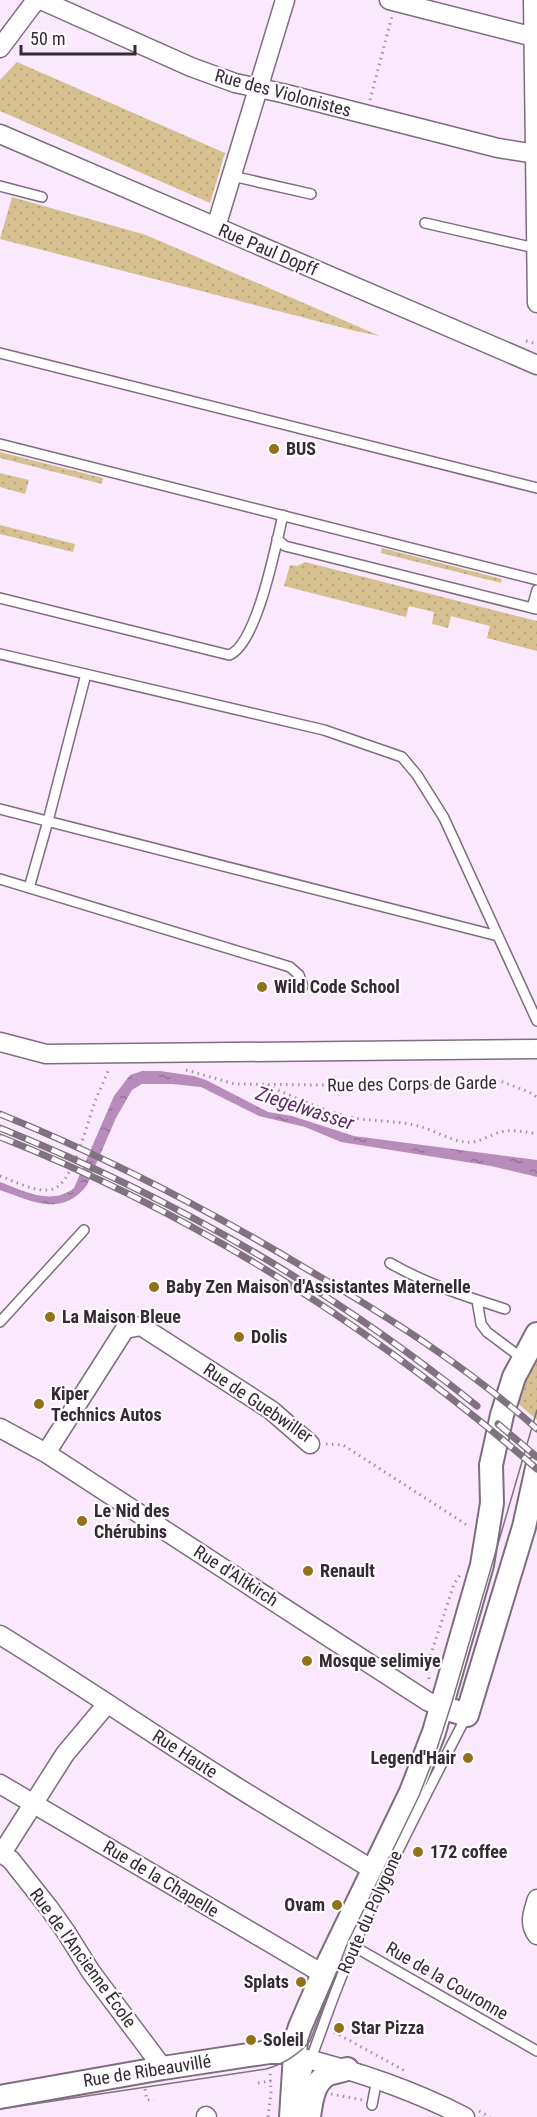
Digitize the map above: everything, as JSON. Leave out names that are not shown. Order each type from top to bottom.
[{"type":"street","points":[[0,48],[38,0]]},
{"type":"street","name":"Rue des Violonistes","points":[[38,0],[190,67],[235,83],[498,148],[536,154]]},
{"type":"street","points":[[216,227],[285,0]]},
{"type":"street","points":[[533,0],[536,74],[537,303]]},
{"type":"street","points":[[392,1],[534,37]]},
{"type":"street","name":"Rue Paul Dopff","points":[[0,134],[537,365]]},
{"type":"street","points":[[533,350],[537,365]]},
{"type":"street","name":"Rue des Corps de Garde","points":[[0,1042],[46,1054],[537,1049]]},
{"type":"street","name":"Rue de Guebwiller","points":[[46,1453],[125,1329],[141,1326],[271,1410],[310,1443]]},
{"type":"street","name":"Route du Polygone","points":[[291,2117],[302,2057],[300,2027],[323,1974],[347,1942],[373,1870],[422,1766],[434,1704],[482,1565],[492,1503],[490,1479],[493,1453],[511,1387],[537,1334]]},
{"type":"street","name":"Rue d'Altkirch","points":[[0,1428],[46,1453],[434,1704]]},
{"type":"street","name":"Route du Polygone","points":[[466,1715],[530,1532],[537,1468]]},
{"type":"street","points":[[492,1503],[530,1532]]},
{"type":"street","name":"Rue Haute","points":[[0,1635],[234,1785],[373,1870]]},
{"type":"street","points":[[1,1852],[65,1754],[107,1704]]},
{"type":"street","points":[[434,1704],[466,1715]]},
{"type":"street","name":"Rue de la Chapelle","points":[[0,1784],[323,1974]]},
{"type":"street","name":"Rue de l'Ancienne École","points":[[1,1852],[16,1866],[66,1932],[91,1972],[163,2068]]},
{"type":"street","points":[[537,1899],[531,1918],[537,1935]]},
{"type":"street","name":"Rue de Ribeauvillé","points":[[0,2097],[269,2052],[285,2052],[302,2057]]},
{"type":"street","points":[[302,2057],[377,2079],[431,2100],[465,2117]]},
{"type":"street","name":"Route du Polygone","points":[[281,2117],[283,2094],[302,2057]]},
{"type":"street","points":[[309,2117],[311,2098],[318,2085],[327,2075],[347,2069]]},
{"type":"lane","points":[[232,176],[310,194]]},
{"type":"lane","points":[[0,186],[42,197]]},
{"type":"lane","points":[[425,223],[536,248]]},
{"type":"lane","points":[[0,353],[537,488]]},
{"type":"lane","points":[[0,444],[537,580]]},
{"type":"lane","points":[[0,598],[229,656],[240,647],[255,620],[283,515]]},
{"type":"lane","points":[[277,539],[285,546],[535,609],[537,590]]},
{"type":"lane","points":[[0,654],[324,730],[402,757],[417,775],[444,818],[537,1021]]},
{"type":"lane","points":[[29,888],[86,674]]},
{"type":"lane","points":[[0,809],[498,936]]},
{"type":"lane","points":[[0,879],[290,967],[298,975],[303,986]]},
{"type":"lane","points":[[0,1322],[84,1230]]},
{"type":"lane","points":[[390,1263],[414,1277],[505,1309]]},
{"type":"lane","points":[[477,1300],[481,1324],[487,1332],[523,1359]]},
{"type":"lane","name":"Route du Polygone","points":[[298,2117],[302,2057],[347,1942],[391,1864],[466,1715]]},
{"type":"lane","name":"Rue de la Couronne","points":[[347,1942],[537,2051]]},
{"type":"lane","points":[[372,2103],[377,2079]]},
{"type":"path","points":[[366,115],[392,1]]},
{"type":"path","points":[[533,350],[537,344]]},
{"type":"path","name":"Rue des Corps de Garde","points":[[179,1068],[235,1084],[402,1086],[500,1081],[537,1097]]},
{"type":"path","points":[[0,1176],[40,1189],[53,1189],[62,1185],[83,1139],[95,1100],[109,1069],[98,1071]]},
{"type":"path","points":[[262,1085],[316,1107],[346,1116],[374,1122],[401,1123],[421,1127],[465,1142],[504,1132],[519,1131],[537,1134]]},
{"type":"path","name":"Rue de Guebwiller","points":[[310,1443],[343,1445],[470,1527],[489,1529]]},
{"type":"path","points":[[434,1704],[427,1666],[454,1584],[464,1571]]},
{"type":"path","points":[[268,2117],[270,2068]]},
{"type":"path","points":[[258,2083],[271,2081]]},
{"type":"path","points":[[327,2094],[372,2103]]},
{"type":"shaded area","points":[[17,62],[225,153],[210,203],[0,111],[0,80]]},
{"type":"shaded area","points":[[12,197],[146,235],[380,336],[0,239]]},
{"type":"shaded area","points":[[0,452],[103,478],[102,484],[0,458]]},
{"type":"shaded area","points":[[0,473],[29,480],[25,494],[0,487]]},
{"type":"shaded area","points":[[0,525],[75,544],[73,552],[0,534]]},
{"type":"shaded area","points":[[382,548],[502,579],[501,583],[381,553]]},
{"type":"shaded area","points":[[305,562],[537,621],[537,651],[487,638],[490,626],[451,616],[448,628],[432,624],[434,612],[409,606],[406,617],[284,586],[290,565],[297,566]]},
{"type":"shaded area","points":[[537,1348],[537,1420],[515,1401]]},
{"type":"water","points":[[142,1071],[194,1076],[268,1112],[292,1116],[354,1136],[537,1160],[537,1177],[491,1166],[341,1142],[305,1127],[259,1116],[201,1087],[142,1084],[132,1090],[116,1118],[87,1185],[77,1195],[57,1204],[46,1204],[0,1190],[0,1182],[28,1193],[47,1196],[56,1196],[74,1188],[114,1096],[130,1075]]},
{"type":"tram line","points":[[0,2109],[266,2069],[290,2059],[310,2041],[348,1942],[419,1796],[435,1755],[537,1410]]},
{"type":"railway","points":[[0,1114],[117,1166],[268,1246],[425,1343],[482,1384],[537,1429]]},
{"type":"railway","points":[[0,1128],[127,1184],[249,1249],[366,1323],[477,1406]]},
{"type":"railway","points":[[0,1137],[145,1202],[283,1280],[349,1323],[413,1369],[537,1469]]},
{"type":"railway","points":[[498,1424],[537,1457]]},
{"type":"place","name":"BUS","points":[[274,449]]},
{"type":"place","name":"Wild Code School","points":[[262,987]]},
{"type":"place","name":"Baby Zen Maison d'Assistantes Maternelle","points":[[154,1287]]},
{"type":"place","name":"La Maison Bleue","points":[[50,1317]]},
{"type":"place","name":"Dolis","points":[[239,1337]]},
{"type":"place","name":"Kiper Technics Autos","points":[[39,1404]]},
{"type":"place","name":"Le Nid des Chérubins","points":[[82,1521]]},
{"type":"place","name":"Renault","points":[[308,1571]]},
{"type":"place","name":"Mosque selimiye","points":[[307,1661]]},
{"type":"place","name":"Legend'Hair","points":[[468,1758]]},
{"type":"place","name":"172 coffee","points":[[418,1852]]},
{"type":"place","name":"Ovam","points":[[337,1905]]},
{"type":"place","name":"Splats","points":[[301,1982]]},
{"type":"place","name":"Star Pizza","points":[[339,2028]]},
{"type":"place","name":"Soleil","points":[[251,2040]]},
{"type":"water label","name":"Ziegelwasser","points":[[305,1108]]}]
